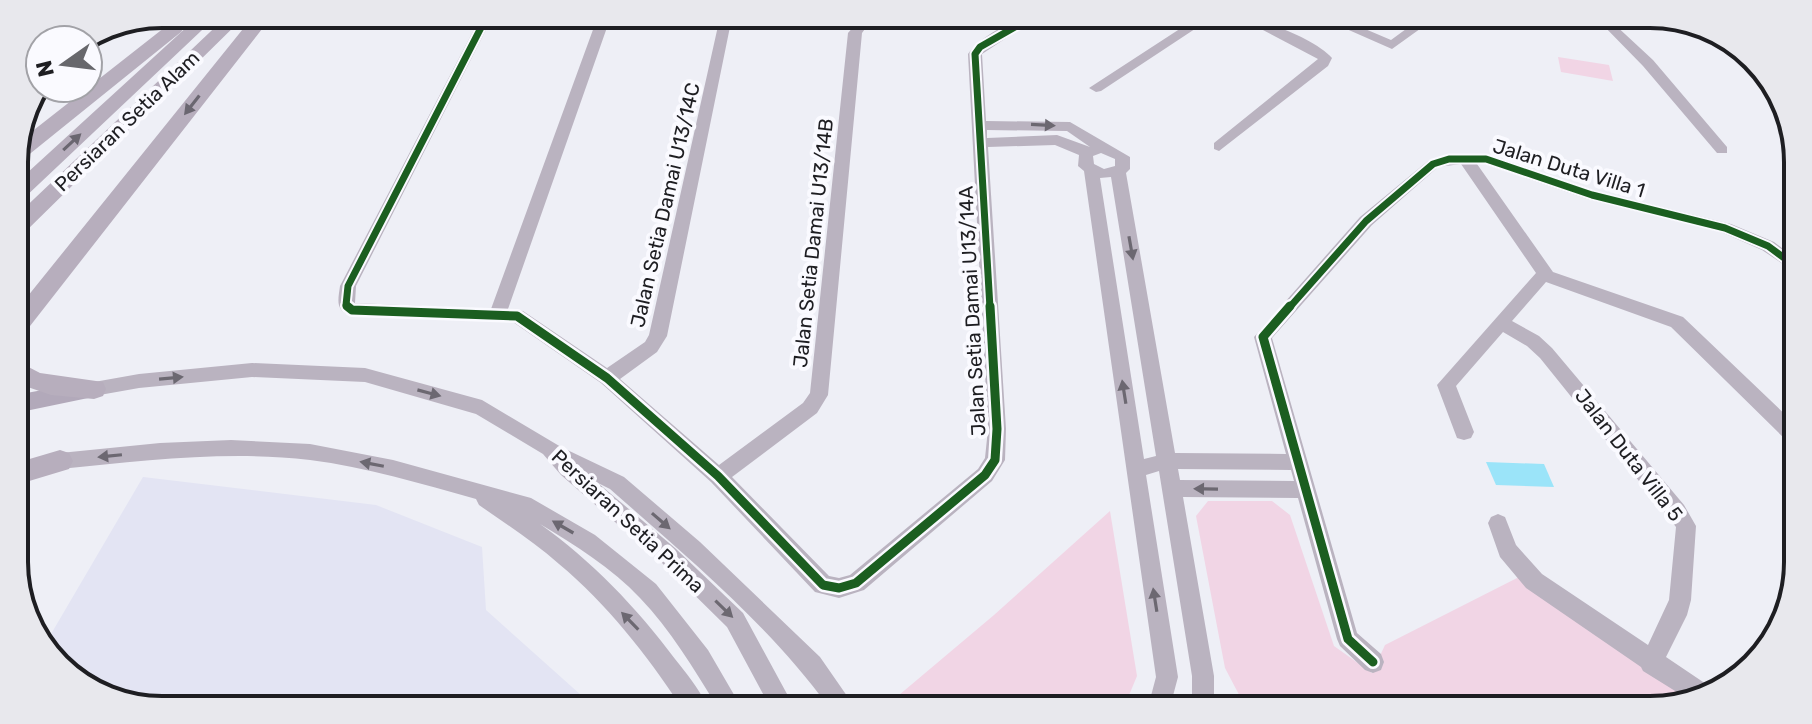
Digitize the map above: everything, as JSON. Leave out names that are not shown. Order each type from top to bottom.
[{"type":"highway","points":[[30,143],[174,28]]},
{"type":"highway","name":"Persiaran Setia Alam","points":[[28,183],[196,28]]},
{"type":"highway","name":"Persiaran Setia Alam","points":[[28,217],[224,28]]},
{"type":"highway","points":[[28,313],[254,28]]},
{"type":"highway","points":[[28,380],[94,389]]},
{"type":"highway","points":[[28,470],[60,461]]},
{"type":"main road","points":[[28,402],[94,389]]},
{"type":"main road","points":[[28,465],[60,461]]},
{"type":"street","points":[[481,28],[348,286],[346,305],[352,310],[517,316],[607,378],[718,476]]},
{"type":"street","points":[[497,316],[601,28]]},
{"type":"street","name":"Jalan Setia Damai U13/14C","points":[[607,378],[651,347],[658,336],[724,28]]},
{"type":"street","name":"Jalan Setia Damai U13/14B","points":[[718,476],[810,408],[819,395],[855,33],[859,28]]},
{"type":"street","name":"Jalan Setia Damai U13/14A","points":[[718,476],[823,585],[839,588],[856,583],[985,475],[995,460],[997,429],[977,134],[975,54],[980,47],[1013,28]]},
{"type":"street","points":[[1096,88],[1190,28]]},
{"type":"street","points":[[1219,146],[1323,63],[1325,58],[1317,51],[1267,28]]},
{"type":"street","points":[[1351,28],[1392,45],[1415,28]]},
{"type":"street","points":[[1611,28],[1648,63],[1722,150]]},
{"type":"street","points":[[1043,124],[1070,127],[1102,148],[1123,157],[1124,165],[1108,174],[1057,140],[977,134],[1043,124]]},
{"type":"street","points":[[1089,161],[1102,148]]},
{"type":"street","points":[[1464,157],[1547,276]]},
{"type":"street","name":"Jalan Duta Villa 1","points":[[1373,662],[1348,639],[1263,337],[1366,221],[1428,168],[1440,161],[1464,157],[1506,165],[1592,195],[1749,236],[1784,259]]},
{"type":"street","points":[[1089,161],[1167,677],[1163,696]]},
{"type":"street","points":[[1481,180],[1490,171],[1506,165]]},
{"type":"street","points":[[1428,168],[1460,170],[1481,180]]},
{"type":"street","points":[[1118,171],[1203,676],[1203,696]]},
{"type":"street","points":[[1098,215],[1117,211],[1125,217]]},
{"type":"street","points":[[1464,432],[1446,385],[1540,278],[1547,276],[1677,322],[1784,425]]},
{"type":"street","name":"Jalan Duta Villa 5","points":[[1501,323],[1533,341],[1546,353],[1677,511],[1686,526],[1680,600],[1676,615],[1651,663]]},
{"type":"street","name":"Persiaran Setia Prima","points":[[94,389],[139,381],[252,370],[365,375],[482,408],[550,448],[568,469],[668,555],[735,620],[776,696]]},
{"type":"street","points":[[550,448],[617,483],[693,549],[812,665],[835,696]]},
{"type":"street","name":"Persiaran Setia Prima","points":[[60,461],[188,449],[310,452],[393,468],[524,504],[588,542],[648,591],[700,658],[723,696]]},
{"type":"street","points":[[1136,469],[1167,461],[1296,462]]},
{"type":"street","points":[[1172,488],[1305,490]]},
{"type":"street","points":[[474,490],[548,541],[597,586],[648,639],[688,696]]},
{"type":"street","points":[[1498,523],[1507,550],[1534,581],[1693,689]]},
{"type":"shaded area","points":[[1558,57],[1609,65],[1613,81],[1561,72]]},
{"type":"shaded area","points":[[143,477],[376,505],[482,547],[486,610],[582,696],[144,695],[119,689],[87,673],[61,650],[50,635]]},
{"type":"shaded area","points":[[1208,501],[1272,501],[1290,515],[1334,646],[1372,673],[1385,645],[1521,576],[1685,691],[1659,696],[1240,696],[1225,668],[1196,516]]},
{"type":"shaded area","points":[[1110,511],[1137,676],[1129,696],[898,696]]},
{"type":"water","points":[[1486,462],[1544,464],[1554,487],[1496,485]]},
{"type":"cycle path","points":[[481,28],[348,286],[346,305],[352,310],[517,316],[607,378],[718,476],[823,585],[839,588],[856,583],[985,475],[995,460],[997,429],[975,54],[980,47],[1013,28]]},
{"type":"cycle path","points":[[1373,662],[1348,639],[1263,337],[1366,221],[1433,164],[1449,159],[1486,159],[1592,195],[1725,228],[1768,246],[1784,258]]}]
